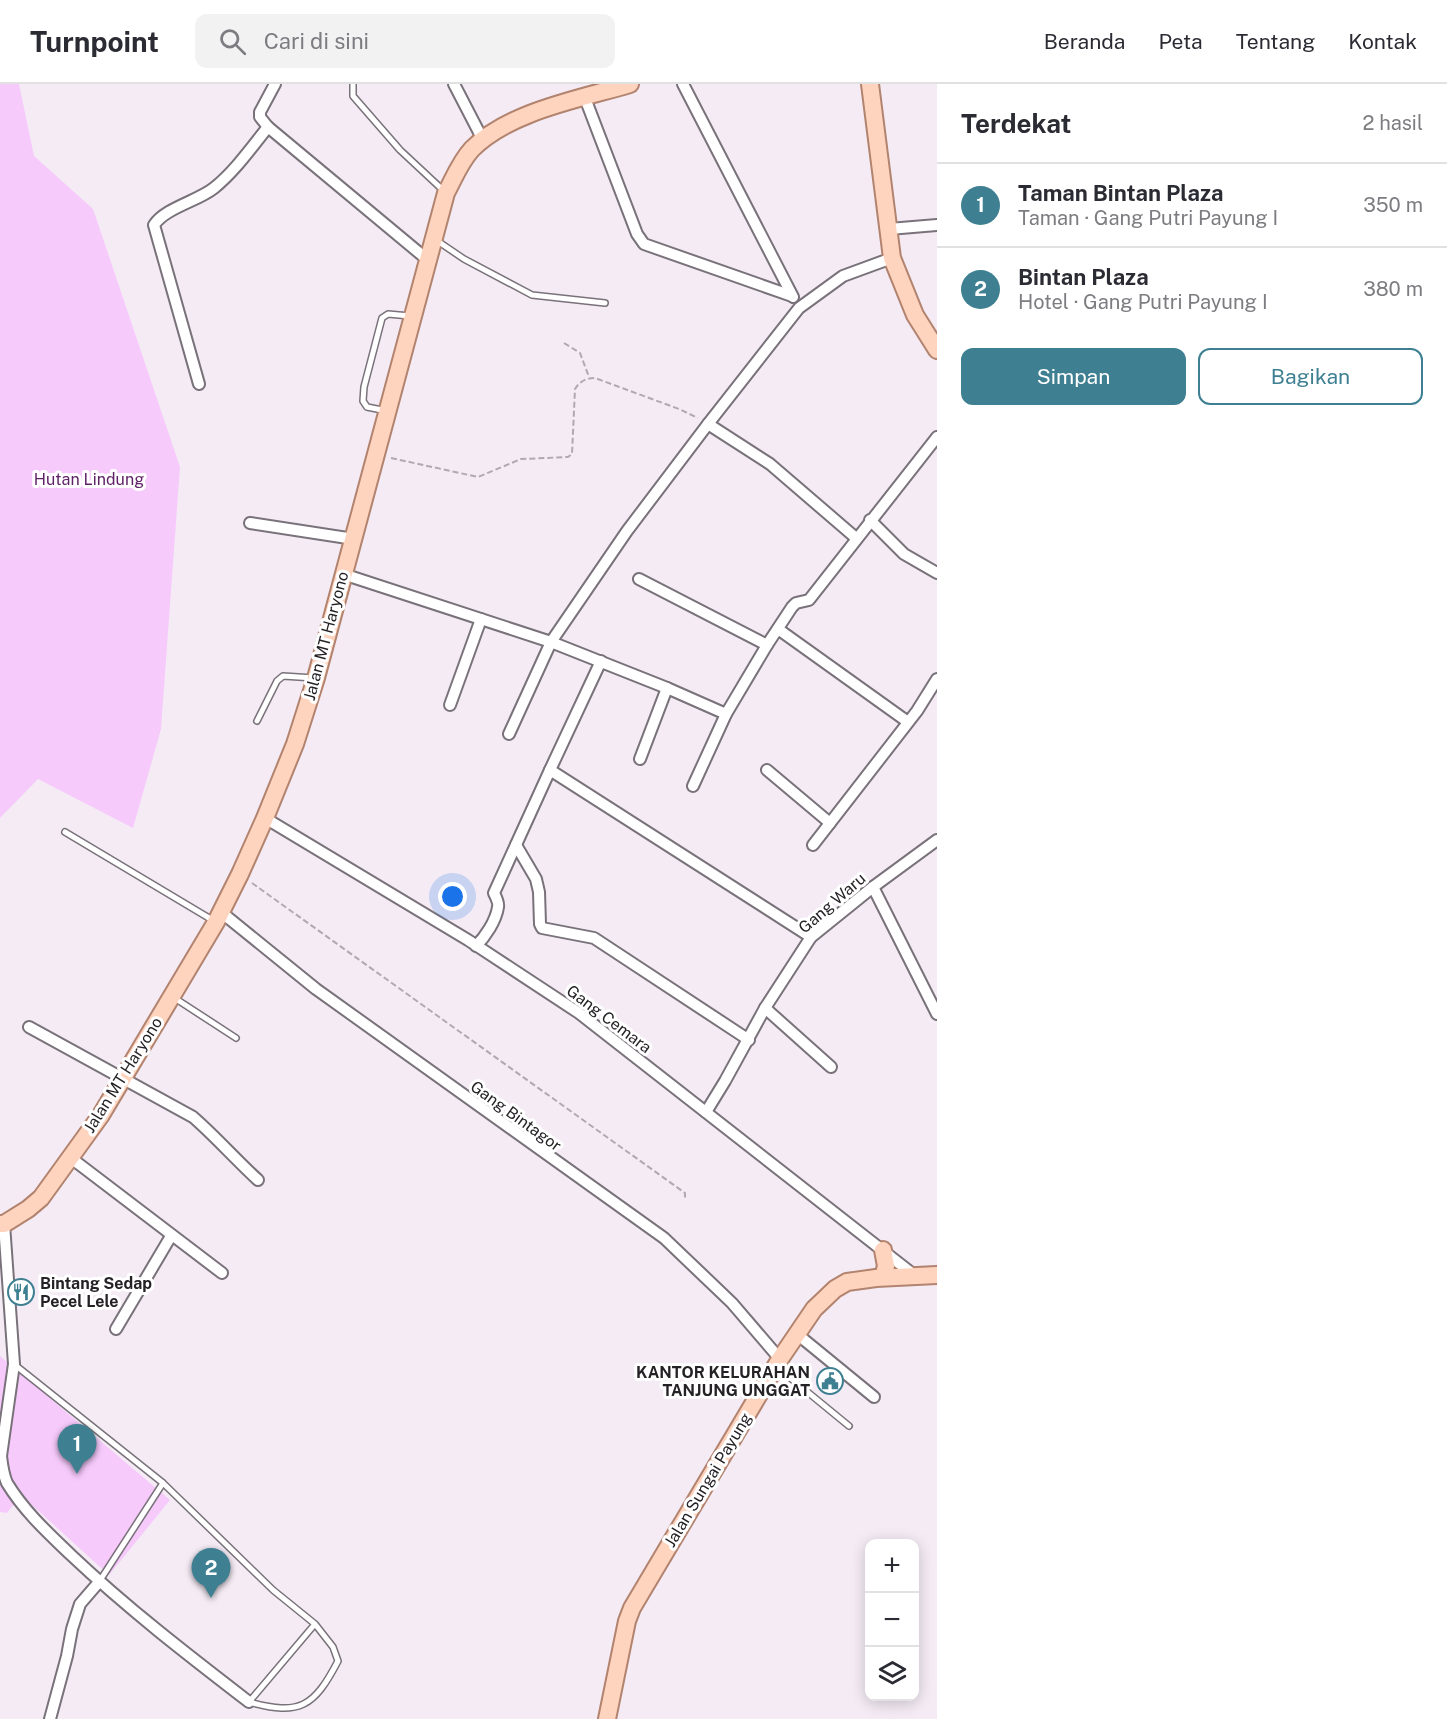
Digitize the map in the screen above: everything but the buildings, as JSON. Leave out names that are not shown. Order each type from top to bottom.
[{"type":"main road","name":"Jalan MT Haryono","points":[[2,1224],[28,1209],[41,1198],[101,1115],[218,917],[265,818],[295,744],[316,678],[446,193],[460,165],[471,150],[501,126],[530,114],[630,84]]},
{"type":"main road","points":[[870,84],[892,258],[915,315],[937,350]]},
{"type":"main road","points":[[883,1250],[886,1266],[883,1277]]},
{"type":"main road","name":"Jalan Sungai Payung","points":[[607,1719],[627,1621],[632,1608],[778,1362],[814,1309],[847,1281],[937,1275]]},
{"type":"street","points":[[275,84],[260,111],[260,117],[268,127],[429,261]]},
{"type":"street","points":[[454,84],[483,140]]},
{"type":"street","points":[[683,84],[799,308]]},
{"type":"street","points":[[585,98],[637,234],[644,244],[792,296]]},
{"type":"street","points":[[199,384],[154,225],[162,217],[213,189],[268,127]]},
{"type":"street","points":[[889,229],[937,225]]},
{"type":"street","points":[[509,735],[551,642],[627,531],[799,308],[843,276],[892,258]]},
{"type":"street","points":[[708,424],[770,464],[856,538]]},
{"type":"street","points":[[693,786],[726,714],[777,629],[795,604],[809,600],[937,437]]},
{"type":"street","points":[[870,520],[904,554],[937,573]]},
{"type":"street","points":[[250,523],[354,539]]},
{"type":"street","points":[[343,574],[551,642],[726,714]]},
{"type":"street","points":[[639,579],[767,645]]},
{"type":"street","points":[[450,705],[481,619]]},
{"type":"street","points":[[777,629],[908,722]]},
{"type":"street","points":[[476,946],[491,925],[499,906],[494,893],[601,661]]},
{"type":"street","points":[[813,845],[908,722],[937,680]]},
{"type":"street","points":[[640,759],[667,688]]},
{"type":"street","points":[[550,770],[811,937]]},
{"type":"street","points":[[767,770],[830,823]]},
{"type":"street","name":"Gang Cemara","points":[[265,818],[476,946],[579,1013],[914,1275]]},
{"type":"street","name":"Gang Waru","points":[[748,1040],[765,1008],[811,937],[937,840]]},
{"type":"street","points":[[516,845],[536,879],[542,928],[586,935],[603,942],[748,1040],[706,1112]]},
{"type":"street","points":[[873,887],[937,1014]]},
{"type":"street","name":"Gang Bintagor","points":[[218,917],[587,1185],[664,1238],[732,1304],[778,1362]]},
{"type":"street","points":[[765,1008],[831,1066]]},
{"type":"street","points":[[29,1027],[193,1117],[216,1136],[233,1157],[258,1180]]},
{"type":"street","points":[[71,1158],[222,1274]]},
{"type":"street","points":[[2,1224],[14,1364],[1,1456],[2,1469],[7,1482],[32,1517],[99,1582],[249,1702]]},
{"type":"street","points":[[116,1329],[171,1236]]},
{"type":"street","points":[[797,1334],[874,1397]]},
{"type":"street","points":[[50,1719],[80,1604],[99,1582]]},
{"type":"lane","points":[[353,84],[353,96],[400,150],[446,193]]},
{"type":"lane","points":[[434,239],[464,259],[531,295],[605,303]]},
{"type":"lane","points":[[388,411],[367,406],[363,401],[364,387],[382,318],[388,314],[414,316]]},
{"type":"lane","points":[[256,721],[277,681],[283,676],[316,678]]},
{"type":"lane","points":[[65,832],[218,917]]},
{"type":"lane","points":[[172,996],[236,1038]]},
{"type":"lane","points":[[778,1362],[849,1426]]},
{"type":"lane","points":[[14,1364],[163,1483],[273,1590],[315,1624],[333,1647],[338,1660],[327,1681],[310,1702],[297,1708],[280,1709],[249,1702],[315,1624]]},
{"type":"lane","points":[[99,1582],[163,1483]]},
{"type":"path","points":[[564,343],[580,353],[590,378]]},
{"type":"path","points":[[376,455],[478,477],[521,459],[568,457],[572,454],[575,389],[579,383],[590,378],[679,409],[708,424]]},
{"type":"path","points":[[240,874],[685,1192],[685,1199]]},
{"type":"green space","name":"Hutan Lindung","points":[[0,84],[19,84],[34,156],[93,209],[180,467],[161,729],[133,828],[38,779],[0,818]]},
{"type":"green space","points":[[0,1356],[170,1500],[109,1575],[21,1495],[7,1513],[0,1512]]},
{"type":"place","name":"Bintang Sedap Pecel Lele","points":[[21,1292]]},
{"type":"place","name":"KANTOR KELURAHAN TANJUNG UNGGAT","points":[[830,1381]]},
{"type":"place","name":"Taman Bintan Plaza","points":[[77,1474]]},
{"type":"place","name":"Bintan Plaza","points":[[211,1598]]}]
